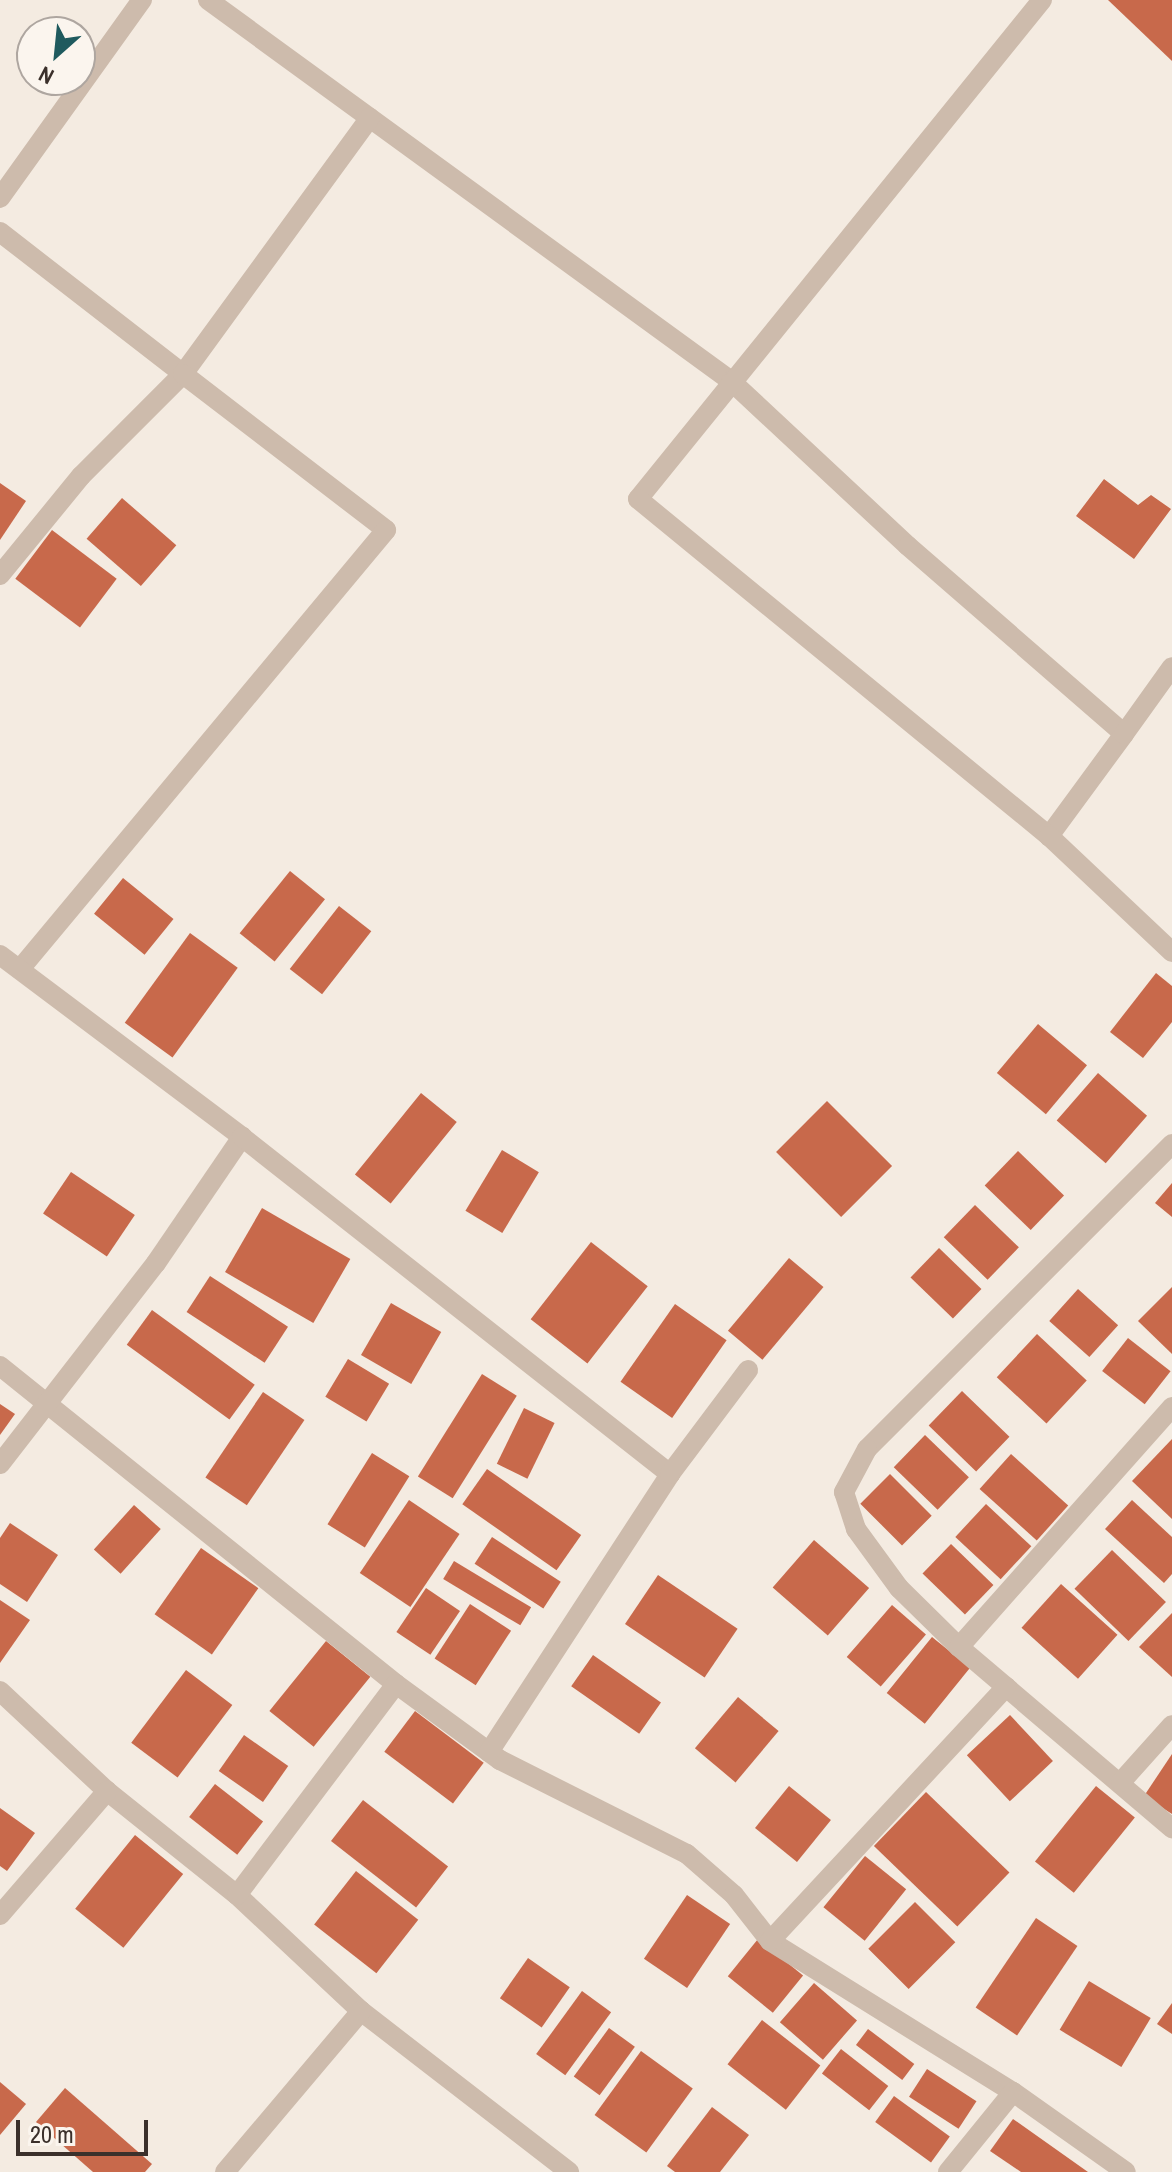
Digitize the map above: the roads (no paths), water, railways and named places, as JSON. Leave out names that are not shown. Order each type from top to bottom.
[{"type":"street","points":[[0,198],[142,0]]},
{"type":"street","points":[[208,0],[731,381],[908,546],[1124,734]]},
{"type":"street","points":[[1042,0],[638,499],[1049,836],[1172,952]]},
{"type":"street","points":[[0,575],[81,476],[183,374],[370,118]]},
{"type":"street","points":[[0,232],[386,530],[20,969]]},
{"type":"street","points":[[1049,836],[1172,667]]},
{"type":"street","points":[[0,955],[242,1137],[670,1474]]},
{"type":"street","points":[[0,1464],[156,1263],[242,1137]]},
{"type":"street","points":[[1172,1144],[867,1449],[844,1492],[856,1529],[890,1576],[959,1647],[1172,1828]]},
{"type":"street","points":[[0,1366],[396,1684],[489,1752],[687,1854],[734,1895],[770,1941],[1013,2092],[1126,2172]]},
{"type":"street","points":[[489,1752],[670,1474],[748,1370]]},
{"type":"street","points":[[959,1647],[1172,1407]]},
{"type":"street","points":[[237,1895],[396,1684]]},
{"type":"street","points":[[770,1941],[1006,1687]]},
{"type":"street","points":[[0,1691],[107,1791],[237,1895],[361,2011],[569,2172]]},
{"type":"street","points":[[1121,1782],[1172,1725]]},
{"type":"street","points":[[0,1915],[107,1791]]},
{"type":"street","points":[[225,2172],[361,2011]]},
{"type":"street","points":[[948,2172],[1013,2092]]}]
